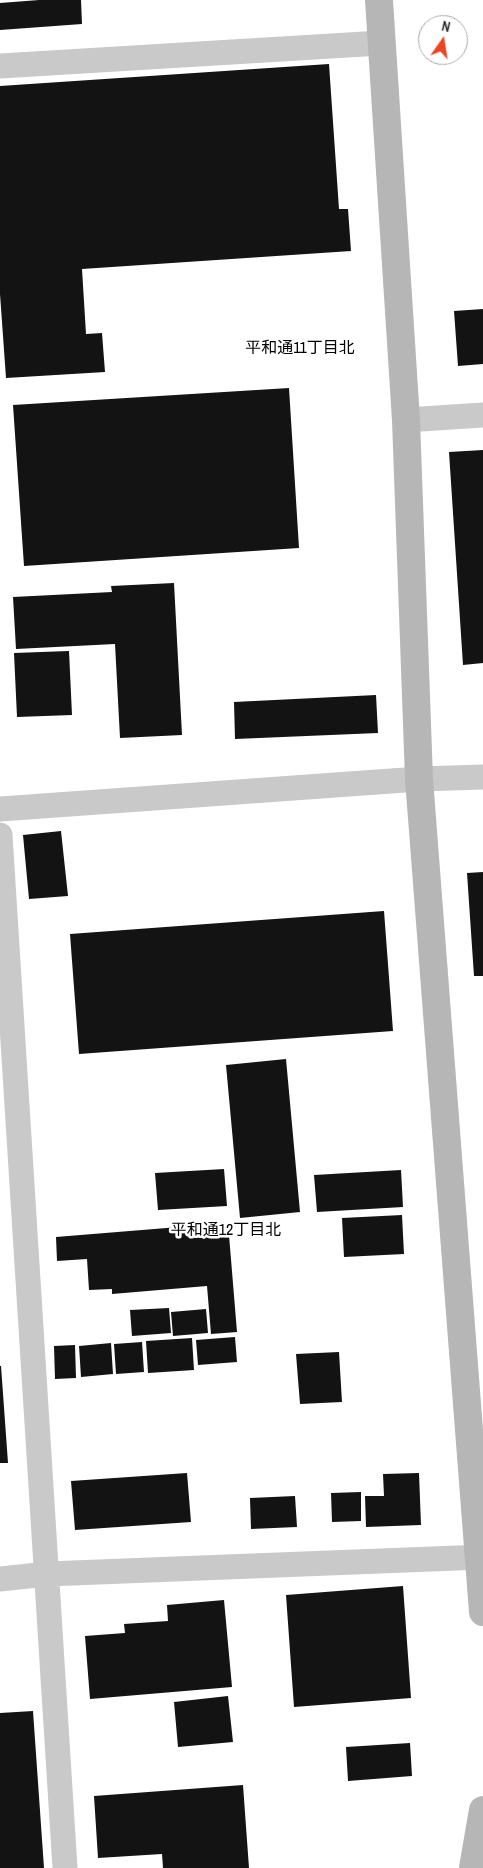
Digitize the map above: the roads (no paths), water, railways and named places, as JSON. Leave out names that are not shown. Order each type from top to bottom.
[{"type":"street","points":[[379,0],[406,420],[418,779],[481,1557],[483,1612]]},
{"type":"street","points":[[0,66],[381,43]]},
{"type":"street","points":[[406,420],[483,415]]},
{"type":"street","points":[[0,809],[418,779],[483,777]]},
{"type":"street","points":[[0,835],[65,1868]]},
{"type":"street","points":[[0,1579],[47,1574],[481,1557]]},
{"type":"street","points":[[473,1868],[483,1810]]},
{"type":"district","name":"平和通11丁目北","points":[[300,349]]},
{"type":"district","name":"平和通12丁目北","points":[[226,1231]]}]
